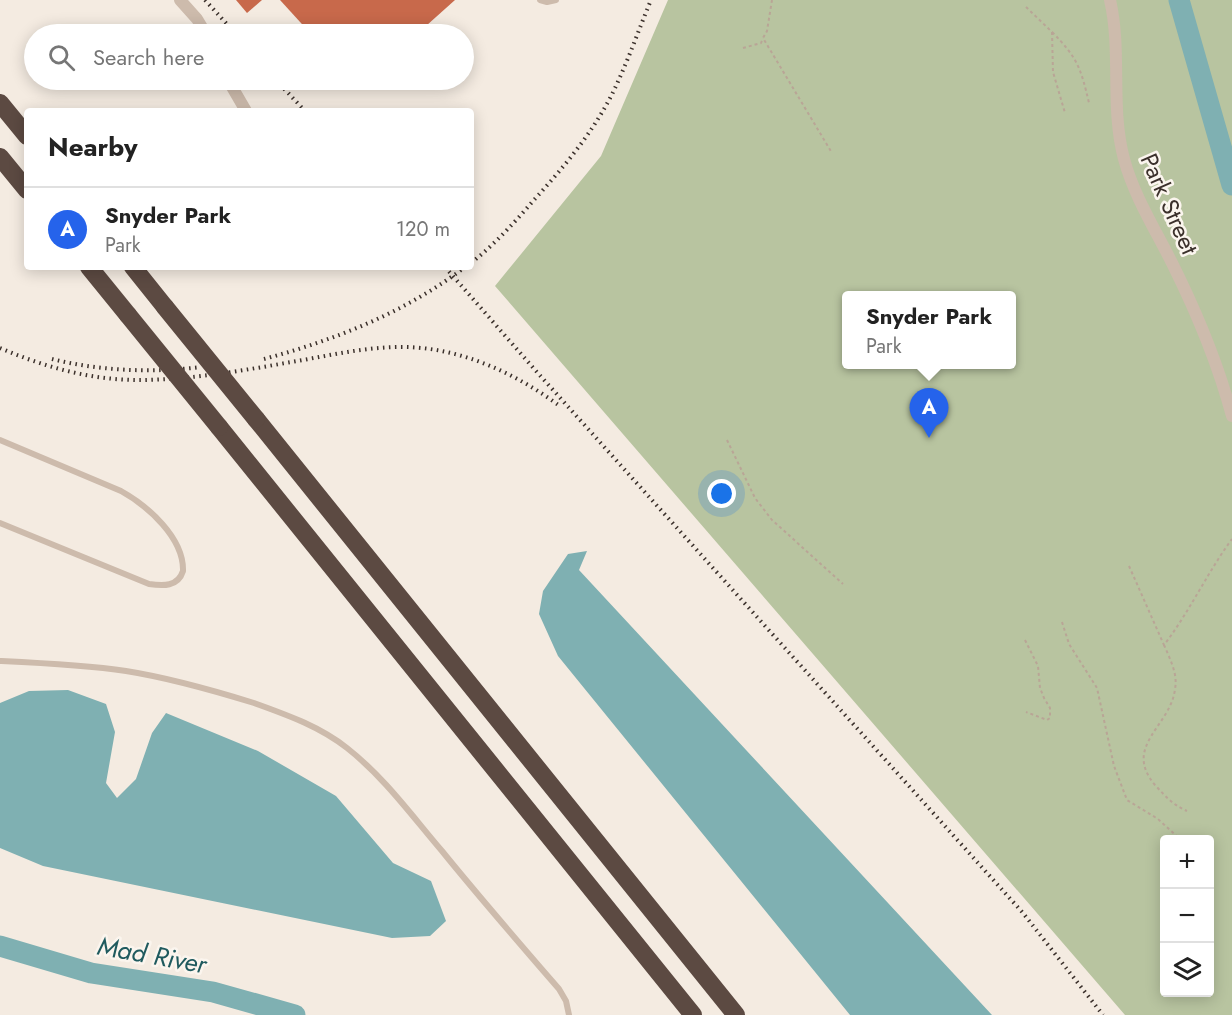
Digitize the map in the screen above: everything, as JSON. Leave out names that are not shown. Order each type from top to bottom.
[{"type":"highway","points":[[0,103],[24,132]]},
{"type":"highway","points":[[0,157],[24,186]]},
{"type":"highway","points":[[91,270],[693,1015]]},
{"type":"highway","points":[[135,270],[736,1015]]},
{"type":"street","points":[[180,0],[200,24]]},
{"type":"street","name":"Park Street","points":[[1110,0],[1117,41],[1118,113],[1124,160],[1144,209],[1186,292],[1213,359],[1232,416]]},
{"type":"street","points":[[234,90],[244,108]]},
{"type":"lane","points":[[540,0],[547,2],[556,0]]},
{"type":"lane","points":[[0,441],[111,486],[138,501],[154,514],[175,541],[181,553],[183,571],[177,581],[170,585],[149,584],[0,523]]},
{"type":"lane","points":[[0,661],[81,665],[174,680],[275,711],[325,733],[360,759],[390,789],[559,989],[566,1001],[569,1015]]},
{"type":"path","points":[[743,48],[761,43],[767,31],[772,0]]},
{"type":"path","points":[[1026,7],[1072,53],[1079,64],[1089,104]]},
{"type":"path","points":[[1052,32],[1053,72],[1065,113]]},
{"type":"path","points":[[763,38],[832,153]]},
{"type":"path","points":[[727,441],[755,498],[772,520],[843,584]]},
{"type":"path","points":[[1164,645],[1183,620],[1215,564],[1232,540]]},
{"type":"path","points":[[1129,566],[1164,645],[1176,679],[1176,689],[1170,710],[1147,741],[1143,754],[1144,767],[1150,779],[1164,795],[1175,806],[1187,811]]},
{"type":"path","points":[[1062,622],[1070,644],[1097,688],[1114,766],[1127,800],[1158,819],[1176,835]]},
{"type":"path","points":[[1025,640],[1038,666],[1040,688],[1050,708],[1050,718],[1047,720],[1026,712]]},
{"type":"green space","points":[[668,0],[1232,0],[1232,1015],[1125,1015],[495,286],[601,156]]},
{"type":"water","points":[[587,551],[579,570],[992,1015],[850,1015],[558,656],[539,614],[543,591],[568,554]]},
{"type":"water","points":[[68,690],[106,704],[115,732],[106,783],[117,798],[136,779],[152,733],[166,713],[258,751],[336,796],[393,863],[431,881],[446,921],[430,936],[392,938],[43,866],[0,848],[0,703],[29,691]]},
{"type":"building","points":[[236,0],[262,0],[247,13]]},
{"type":"building","points":[[280,0],[455,0],[428,24],[302,24]]},
{"type":"waterway","points":[[1179,0],[1232,185]]},
{"type":"waterway","name":"Mad River","points":[[0,946],[91,973],[213,992],[295,1015]]},
{"type":"railway","points":[[205,0],[227,24]]},
{"type":"railway","points":[[474,260],[519,217],[557,174],[589,132],[616,86],[651,0]]},
{"type":"railway","points":[[285,90],[302,108]]},
{"type":"railway","points":[[448,270],[1023,913],[1103,1015]]},
{"type":"railway","points":[[264,359],[317,343],[369,323],[419,298],[461,270]]},
{"type":"railway","points":[[0,348],[35,362],[71,372],[126,380],[185,378],[389,347],[423,348],[486,364],[525,383],[561,407]]},
{"type":"railway","points":[[52,359],[126,370],[201,367]]},
{"type":"place","name":"Snyder Park","points":[[929,438]]}]
